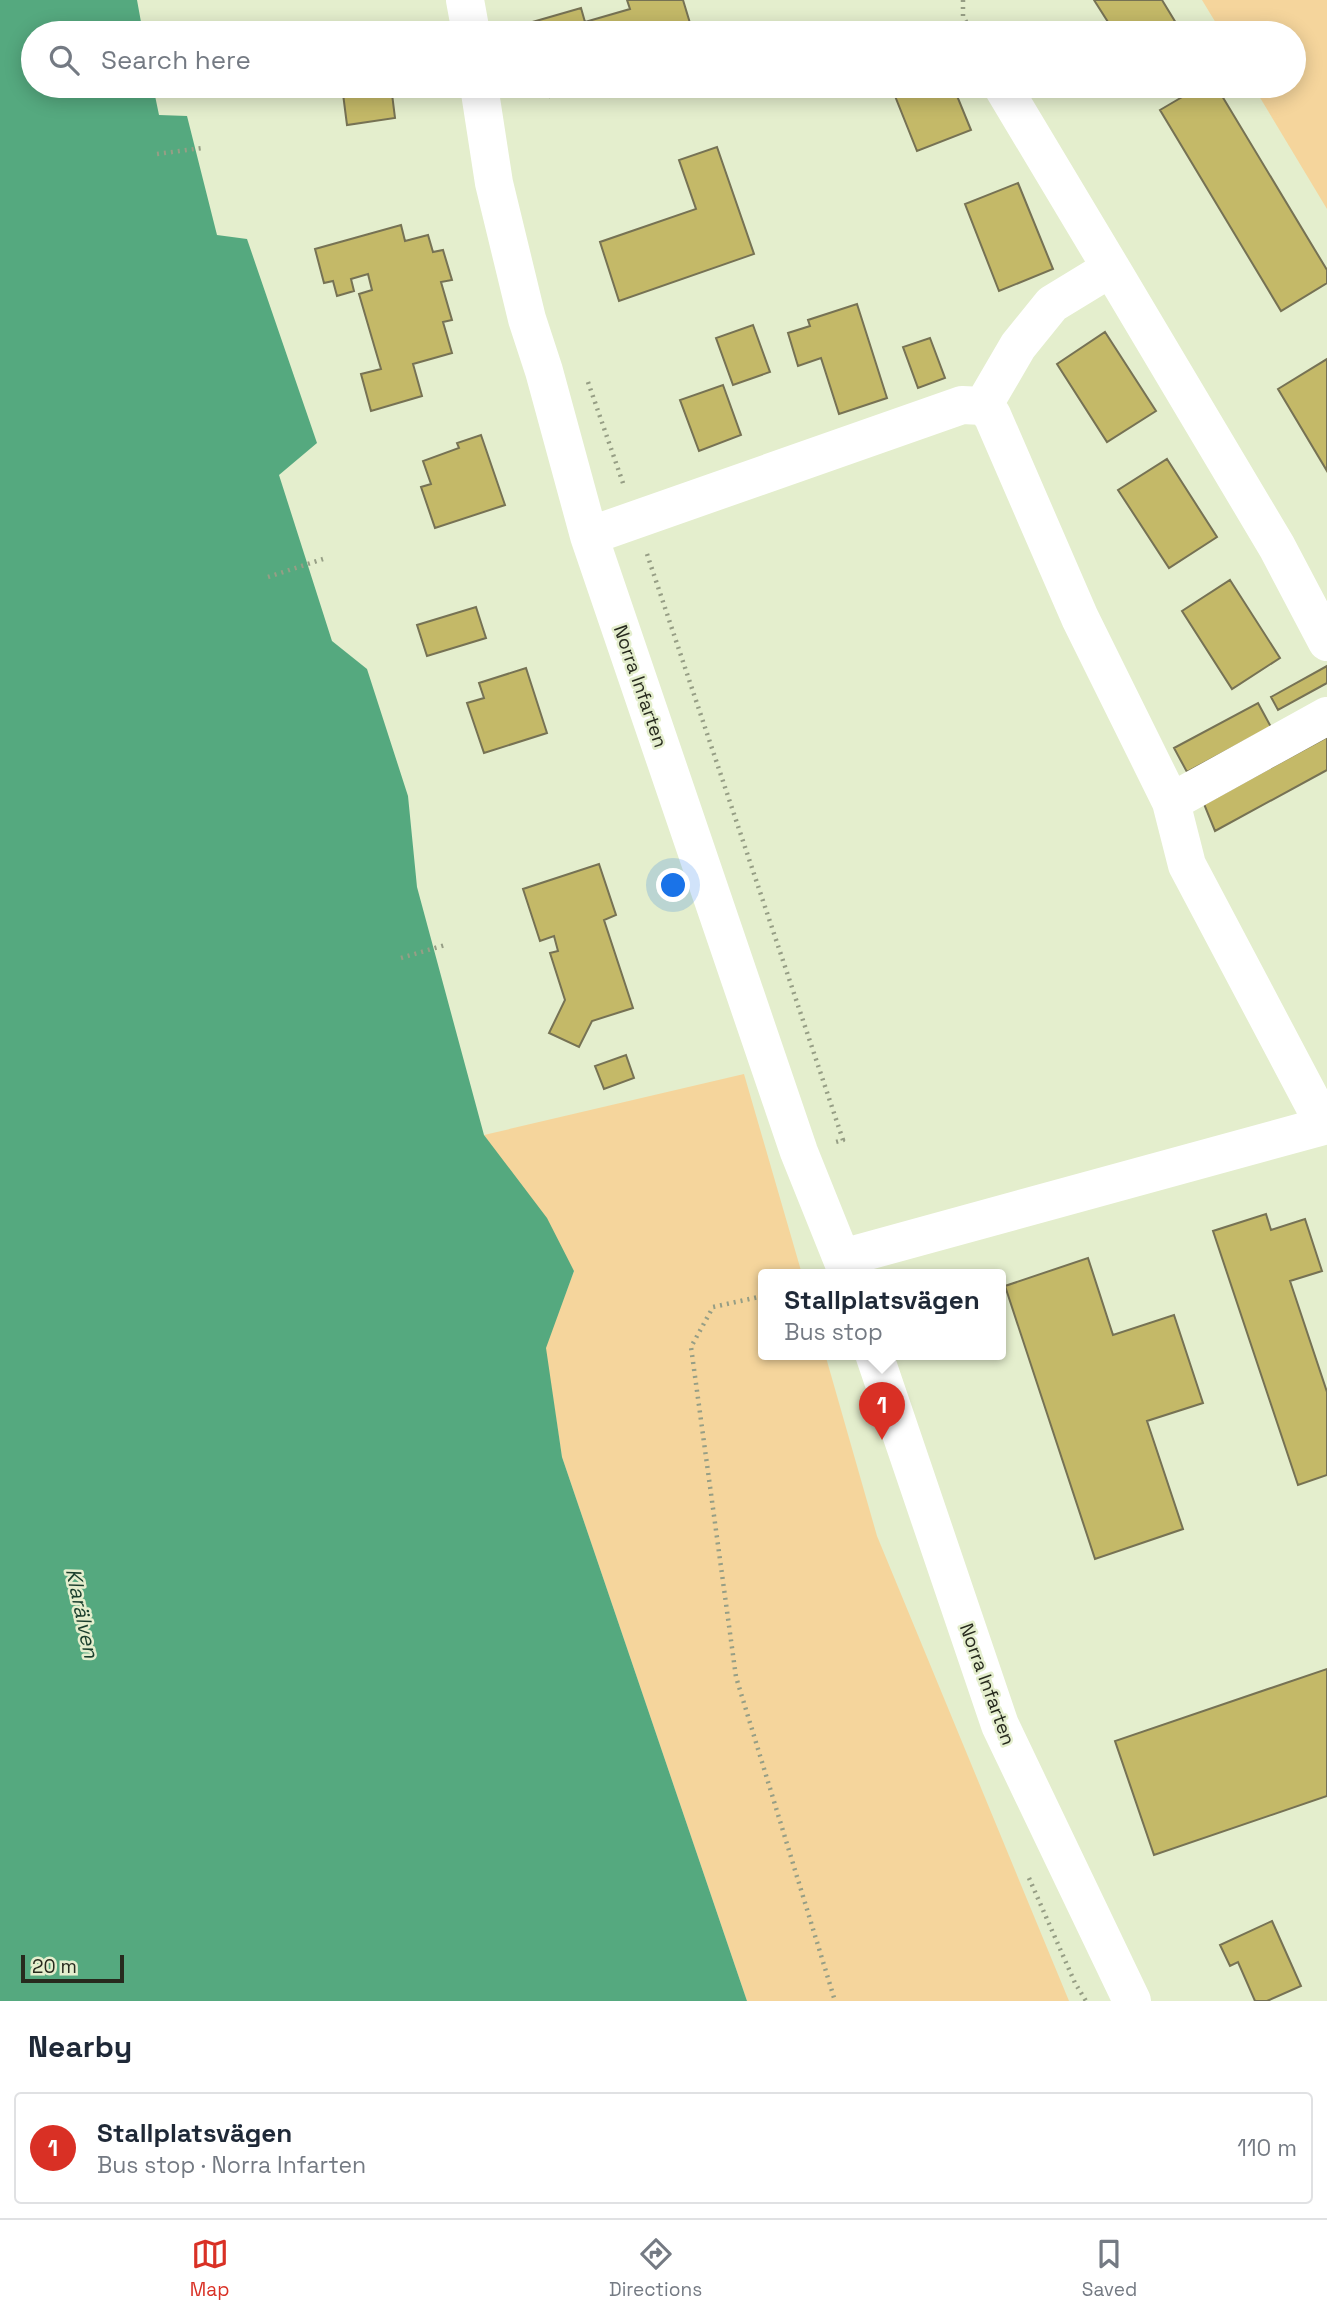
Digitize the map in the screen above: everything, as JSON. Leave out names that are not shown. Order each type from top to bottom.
[{"type":"street","points":[[465,0],[469,21]]},
{"type":"street","name":"Norra Infarten","points":[[481,98],[494,183],[527,319],[589,536],[799,1152],[845,1266]]},
{"type":"street","points":[[1009,98],[1277,547],[1327,642]]},
{"type":"street","points":[[983,406],[1018,346],[1052,304],[1111,268]]},
{"type":"street","points":[[589,536],[962,405],[983,406],[992,415],[1080,618],[1171,802],[1187,865],[1326,1125],[845,1266]]},
{"type":"street","points":[[1171,802],[1327,716]]},
{"type":"street","name":"Norra Infarten","points":[[876,1360],[1000,1725],[1132,2001]]},
{"type":"path","points":[[963,0],[966,21]]},
{"type":"path","points":[[157,154],[202,148]]},
{"type":"path","points":[[586,375],[843,1140]]},
{"type":"path","points":[[268,576],[323,559]]},
{"type":"path","points":[[401,958],[445,945]]},
{"type":"path","points":[[758,1297],[713,1307],[691,1347],[736,1677],[835,2001]]},
{"type":"shaded area","points":[[1202,0],[1327,0],[1327,209],[1260,98],[1306,98],[1306,21],[1215,21]]},
{"type":"shaded area","points":[[744,1074],[801,1269],[758,1269],[758,1360],[827,1360],[877,1536],[1069,2001],[747,2001],[562,1457],[545,1348],[574,1271],[484,1135]]},
{"type":"water","name":"Klarälven","points":[[0,0],[137,0],[141,21],[21,21],[21,98],[155,98],[159,115],[187,116],[217,235],[247,239],[317,443],[279,475],[332,641],[367,669],[408,796],[417,887],[484,1135],[547,1218],[574,1271],[546,1348],[562,1457],[747,2001],[0,2001]]},
{"type":"building","points":[[627,0],[683,0],[689,21],[588,21],[630,9]]},
{"type":"building","points":[[1094,0],[1162,0],[1175,21],[1107,21]]},
{"type":"building","points":[[581,8],[585,21],[536,21]]},
{"type":"building","points":[[344,98],[392,98],[395,118],[347,125]]},
{"type":"building","points":[[896,98],[958,98],[971,130],[917,151]]},
{"type":"building","points":[[1180,98],[1223,98],[1327,270],[1327,283],[1281,311],[1160,110]]},
{"type":"building","points":[[717,147],[754,254],[619,301],[600,242],[696,209],[679,160]]},
{"type":"building","points":[[1018,183],[1053,269],[999,291],[965,204]]},
{"type":"building","points":[[401,225],[405,241],[428,235],[433,252],[443,250],[452,280],[441,282],[452,320],[443,322],[452,353],[413,364],[422,396],[371,411],[361,374],[381,369],[359,294],[372,290],[368,274],[351,279],[354,291],[337,296],[333,281],[324,283],[315,249]]},
{"type":"building","points":[[857,304],[887,398],[839,414],[821,358],[798,366],[788,333],[810,326],[808,320]]},
{"type":"building","points":[[753,325],[770,372],[733,385],[716,338]]},
{"type":"building","points":[[1105,332],[1156,411],[1107,442],[1057,364]]},
{"type":"building","points":[[930,338],[945,378],[918,388],[903,347]]},
{"type":"building","points":[[1327,359],[1327,471],[1278,389]]},
{"type":"building","points":[[723,385],[741,435],[699,451],[680,400]]},
{"type":"building","points":[[481,435],[505,505],[435,528],[421,487],[431,484],[423,461],[459,448],[457,443]]},
{"type":"building","points":[[1167,459],[1217,537],[1169,568],[1118,490]]},
{"type":"building","points":[[1230,580],[1280,658],[1232,689],[1182,611]]},
{"type":"building","points":[[476,607],[486,638],[427,656],[417,625]]},
{"type":"building","points":[[1327,666],[1327,683],[1278,710],[1271,697]]},
{"type":"building","points":[[526,668],[547,733],[484,753],[467,703],[484,698],[479,683]]},
{"type":"building","points":[[1258,703],[1271,727],[1187,772],[1174,748]]},
{"type":"building","points":[[1327,737],[1327,770],[1215,831],[1204,804]]},
{"type":"building","points":[[599,864],[616,915],[604,920],[633,1008],[592,1021],[579,1047],[549,1033],[565,1000],[550,953],[558,951],[554,936],[540,941],[523,889]]},
{"type":"building","points":[[626,1055],[634,1078],[604,1089],[595,1066]]},
{"type":"building","points":[[1266,1214],[1271,1230],[1305,1219],[1322,1271],[1290,1281],[1327,1392],[1327,1475],[1298,1485],[1213,1231]]},
{"type":"building","points":[[1088,1258],[1113,1335],[1174,1315],[1203,1403],[1147,1421],[1183,1529],[1095,1559],[1006,1286]]},
{"type":"building","points":[[1327,1669],[1327,1796],[1154,1855],[1115,1741]]},
{"type":"building","points":[[1272,1921],[1301,1986],[1267,2001],[1255,2001],[1238,1962],[1230,1966],[1220,1945]]},
{"type":"place","name":"Stallplatsvägen","points":[[882,1440]]}]
